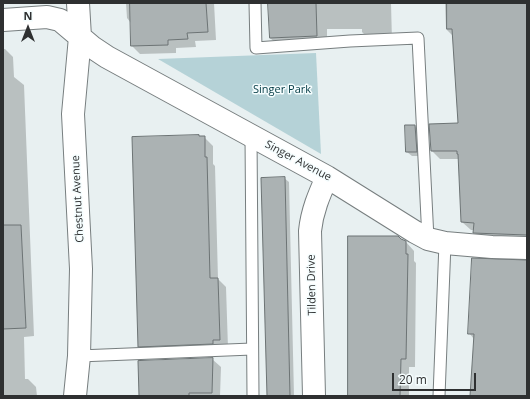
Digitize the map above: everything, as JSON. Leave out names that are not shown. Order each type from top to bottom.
[{"type":"street","name":"Chestnut Avenue","points":[[75,396],[79,356],[81,269],[74,114],[80,37],[78,3]]},
{"type":"street","name":"Singer Avenue","points":[[3,20],[47,18],[60,20],[107,57],[327,177],[415,232],[437,241],[492,247],[527,248]]},
{"type":"street","name":"Tilden Drive","points":[[314,396],[310,231],[315,206],[327,177]]},
{"type":"lane","points":[[255,3],[256,48],[418,38],[437,241],[439,396]]},
{"type":"lane","points":[[251,136],[253,396]]},
{"type":"lane","points":[[79,356],[252,349]]},
{"type":"green space","name":"Singer Park","points":[[316,53],[321,154],[158,59]]},
{"type":"building","points":[[130,3],[206,3],[208,32],[187,33],[188,39],[168,40],[168,45],[131,46]]},
{"type":"building","points":[[268,3],[316,3],[317,36],[270,38]]},
{"type":"building","points":[[447,3],[527,3],[527,235],[473,233],[474,223],[461,222],[457,151],[431,151],[429,124],[458,123],[452,29],[447,29]]},
{"type":"building","points":[[405,125],[415,125],[417,152],[406,152]]},
{"type":"building","points":[[205,136],[205,157],[207,157],[210,278],[218,278],[220,340],[213,340],[213,344],[138,347],[132,137]]},
{"type":"building","points":[[285,177],[290,396],[267,396],[261,178]]},
{"type":"building","points":[[3,225],[21,225],[26,328],[3,329]]},
{"type":"building","points":[[348,236],[398,236],[406,241],[406,254],[408,254],[406,359],[401,359],[400,396],[348,396]]},
{"type":"building","points":[[472,258],[527,260],[527,396],[470,396],[474,334],[468,334]]},
{"type":"building","points":[[213,358],[212,393],[189,393],[189,396],[139,396],[138,361]]}]
